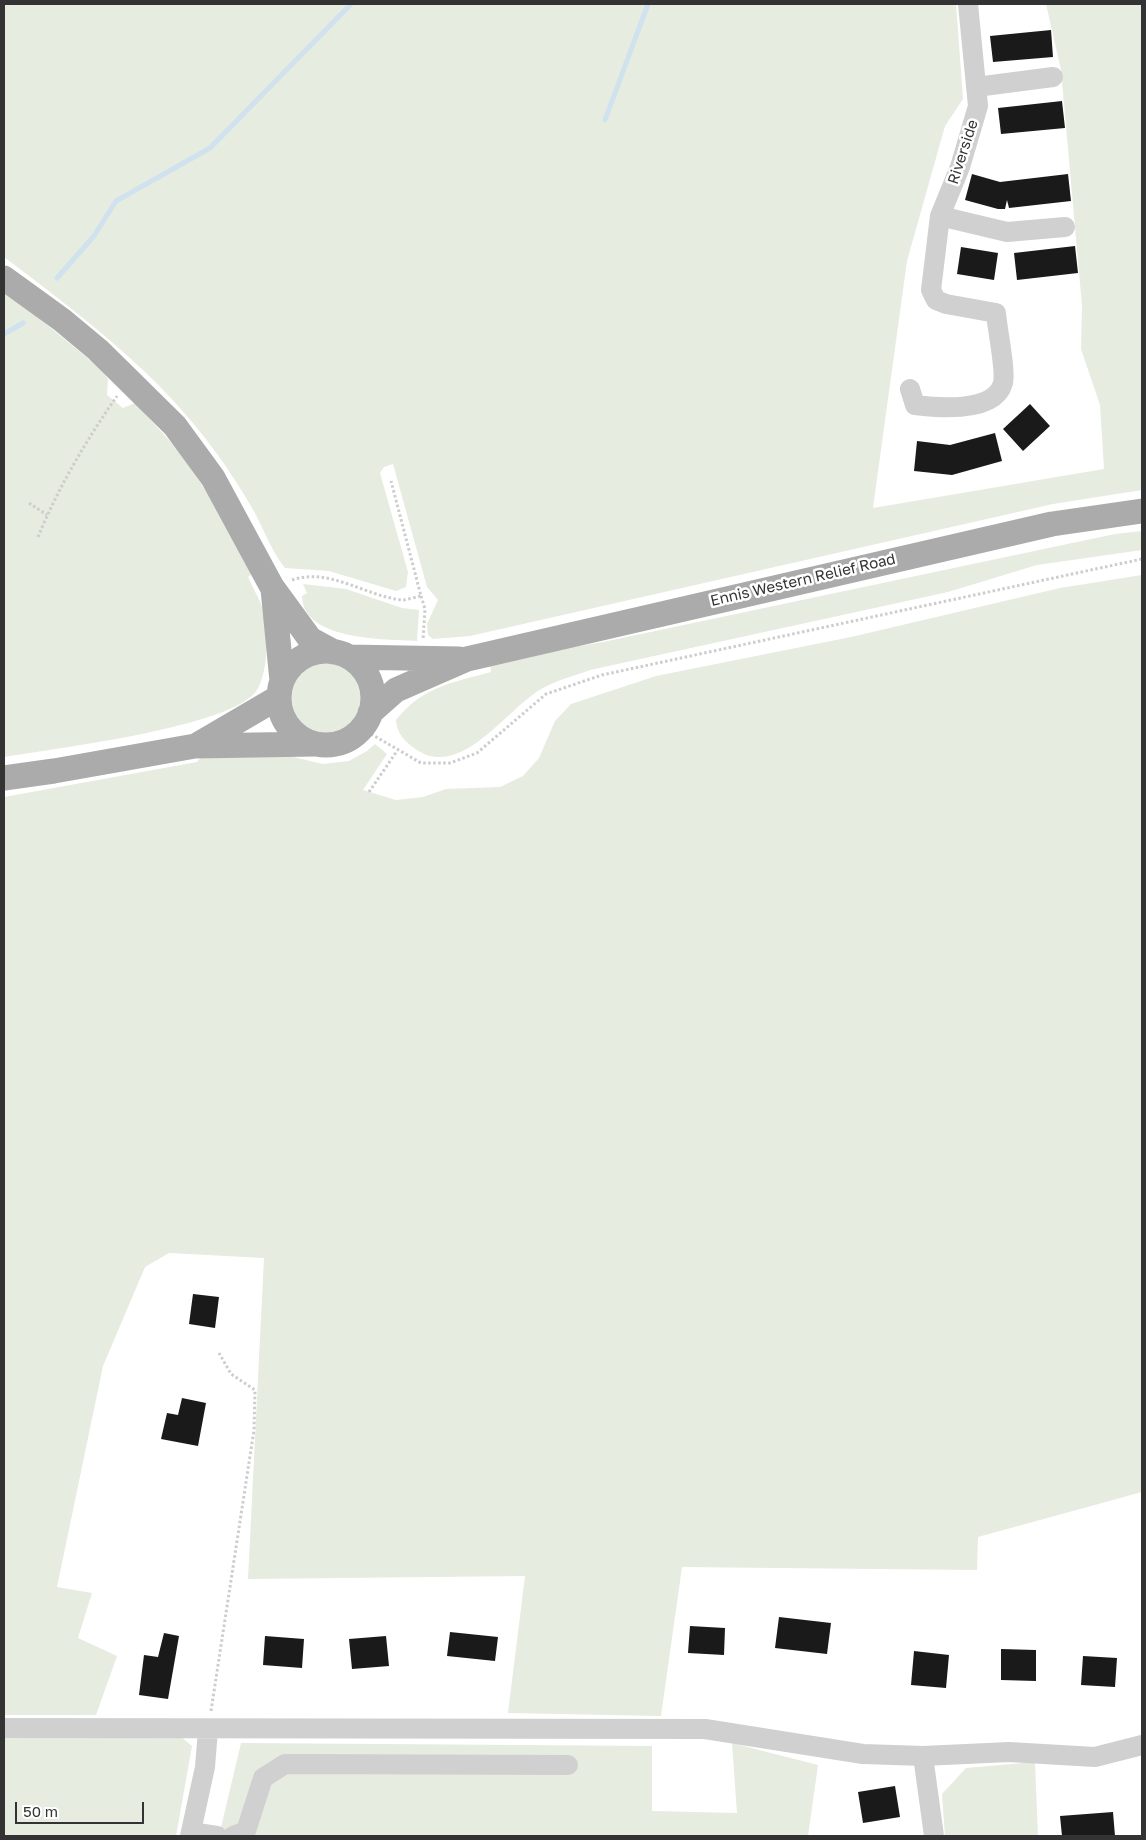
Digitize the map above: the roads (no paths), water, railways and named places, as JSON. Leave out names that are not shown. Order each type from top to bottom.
[{"type":"main road","name":"Ennis Western Relief Road","points":[[4,278],[62,320],[129,379],[175,426],[213,478],[272,587],[310,639],[342,655],[467,659]]},
{"type":"main road","name":"Ennis Western Relief Road","points":[[366,721],[396,690],[467,659],[1052,524],[1142,511]]},
{"type":"main road","name":"Ennis Western Relief Road","points":[[272,587],[280,689]]},
{"type":"main road","points":[[4,778],[195,746],[314,744],[328,746],[340,743],[352,737],[366,721],[373,697],[370,682],[362,668],[342,655],[318,652],[303,657],[290,667],[280,689],[281,712],[288,727],[300,738],[314,744]]},
{"type":"main road","points":[[195,746],[280,689]]},
{"type":"street","name":"Riverside","points":[[910,389],[915,405],[948,409],[986,402],[998,392],[1003,382],[996,313],[946,304],[936,300],[931,290],[940,216],[960,167],[978,106],[968,4]]},
{"type":"street","points":[[976,87],[1053,77]]},
{"type":"street","points":[[940,216],[1007,232],[1065,227]]},
{"type":"street","points":[[4,1728],[85,1727],[208,1730],[705,1729],[863,1754],[923,1756],[1009,1752],[1095,1757],[1142,1745]]},
{"type":"street","points":[[208,1730],[205,1767],[190,1834],[217,1836]]},
{"type":"street","points":[[923,1756],[934,1836]]},
{"type":"street","points":[[233,1836],[246,1831],[263,1778],[285,1764],[568,1765]]},
{"type":"waterway","points":[[57,278],[94,236],[116,201],[210,148],[351,4]]},
{"type":"waterway","points":[[605,120],[648,4]]},
{"type":"waterway","points":[[4,334],[23,323]]}]
